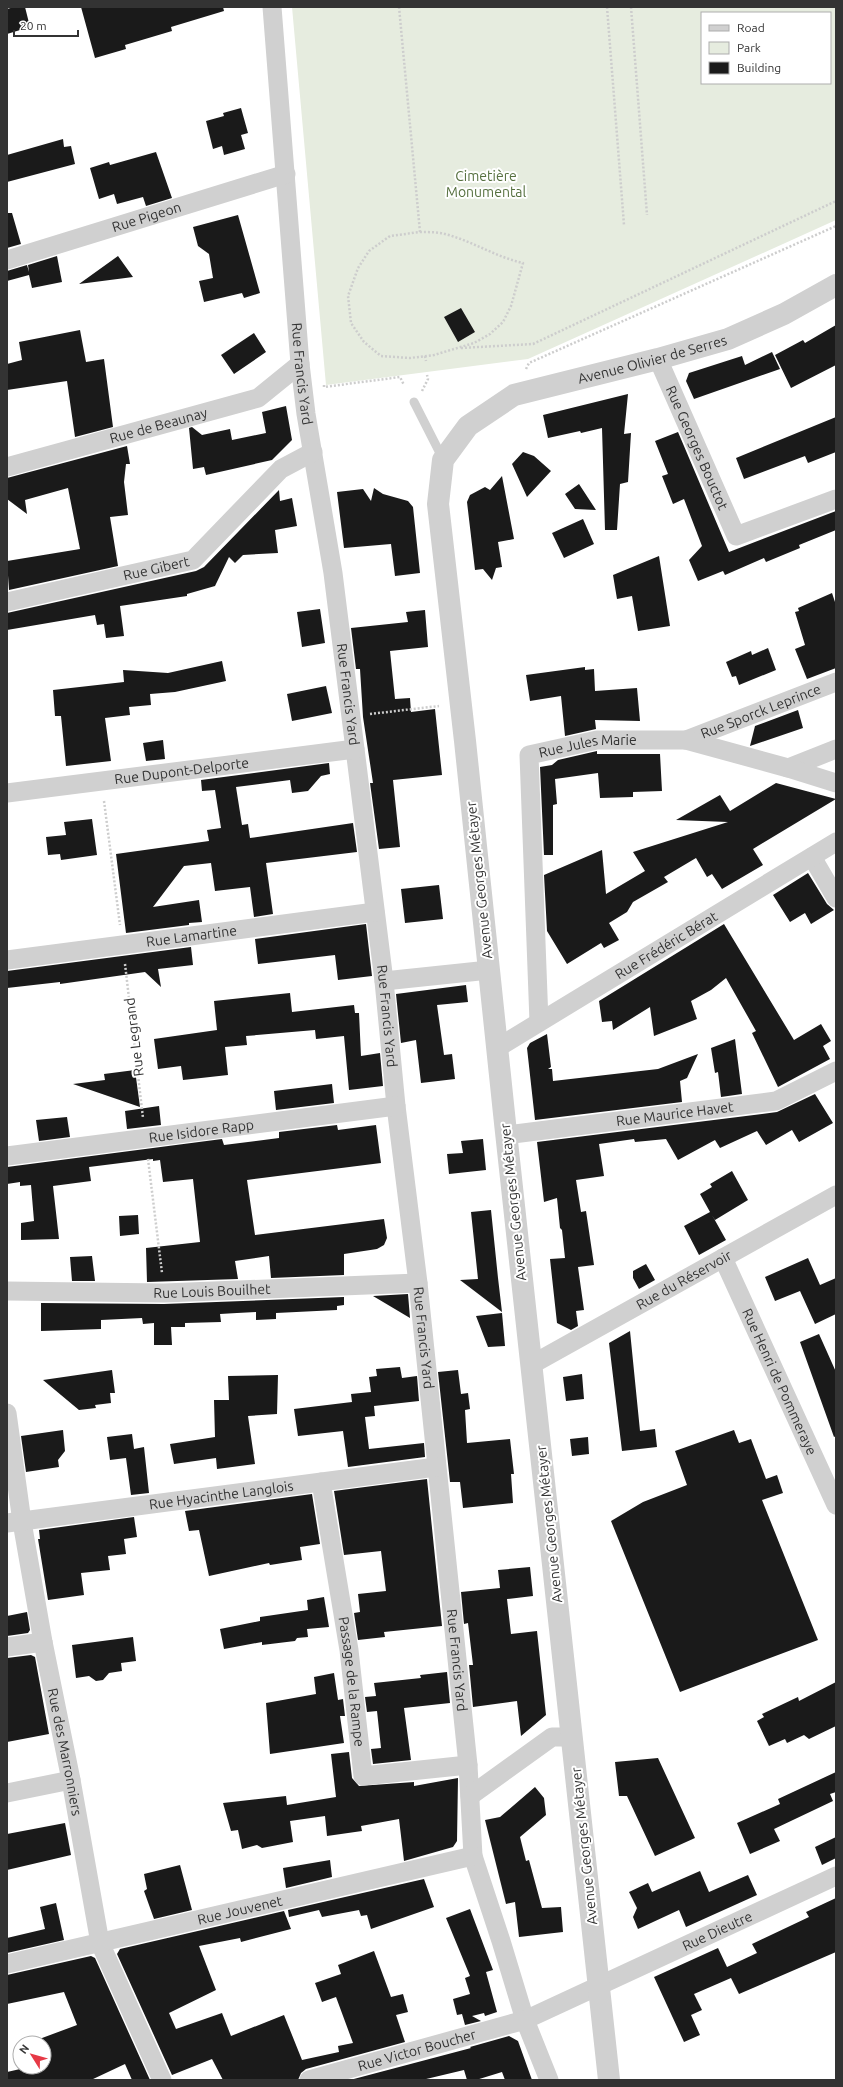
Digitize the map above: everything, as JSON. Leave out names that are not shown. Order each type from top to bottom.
[{"type":"street","name":"Rue Francis Yard","points":[[272,7],[300,364],[333,573],[384,981],[396,1106],[418,1283],[468,1765],[473,1856],[525,2020],[549,2080]]},
{"type":"street","name":"Rue Pigeon","points":[[7,260],[286,174]]},
{"type":"street","name":"Avenue Olivier de Serres","points":[[468,426],[514,395],[658,359],[728,339],[784,314],[836,285]]},
{"type":"street","name":"Rue Georges Bouctot","points":[[658,359],[736,536],[836,499]]},
{"type":"street","name":"Rue de Beaunay","points":[[7,467],[258,398],[300,364]]},
{"type":"street","name":"Avenue Georges Métayer","points":[[468,426],[443,460],[438,504],[461,703],[488,970],[609,2080]]},
{"type":"street","name":"Rue Gibert","points":[[7,602],[193,560],[281,469],[313,452]]},
{"type":"street","name":"Rue Sporck Leprince","points":[[686,740],[836,682]]},
{"type":"street","name":"Rue Jules Marie","points":[[539,1022],[529,755],[597,740],[686,740],[836,783]]},
{"type":"street","name":"Rue Dupont-Delporte","points":[[7,793],[355,749]]},
{"type":"street","points":[[788,768],[836,749]]},
{"type":"street","name":"Rue Frédéric Bérat","points":[[497,1048],[836,842]]},
{"type":"street","points":[[812,857],[836,898]]},
{"type":"street","name":"Rue Lamartine","points":[[7,960],[123,947],[375,912]]},
{"type":"street","points":[[384,981],[488,970]]},
{"type":"street","name":"Rue Maurice Havet","points":[[506,1135],[776,1101],[836,1071]]},
{"type":"street","name":"Rue Isidore Rapp","points":[[7,1156],[396,1106]]},
{"type":"street","name":"Rue du Réservoir","points":[[531,1365],[836,1195]]},
{"type":"street","name":"Rue Henri de Pommeraye","points":[[723,1258],[836,1505]]},
{"type":"street","name":"Rue Louis Bouilhet","points":[[7,1291],[164,1293],[418,1283]]},
{"type":"street","name":"Rue des Marronniers","points":[[7,1413],[14,1523],[43,1642],[71,1780],[100,1943],[162,2080]]},
{"type":"street","name":"Rue Hyacinthe Langlois","points":[[14,1523],[436,1467]]},
{"type":"street","name":"Passage de la Rampe","points":[[321,1482],[348,1650],[363,1776],[468,1765]]},
{"type":"street","points":[[7,1647],[43,1642]]},
{"type":"street","points":[[470,1796],[552,1737],[572,1737]]},
{"type":"street","points":[[7,1793],[71,1780]]},
{"type":"street","name":"Rue Jouvenet","points":[[7,1964],[473,1856]]},
{"type":"street","name":"Rue Dieutre","points":[[525,2020],[836,1876]]},
{"type":"street","name":"Rue Victor Boucher","points":[[309,2080],[525,2020]]},
{"type":"lane","points":[[414,402],[443,460]]},
{"type":"path","points":[[400,7],[420,232]]},
{"type":"path","points":[[607,7],[624,225]]},
{"type":"path","points":[[632,7],[647,216]]},
{"type":"path","points":[[457,348],[533,344],[836,200]]},
{"type":"path","points":[[514,395],[529,363],[836,226]]},
{"type":"path","points":[[420,232],[444,234],[469,243],[505,260],[523,263],[511,306],[503,322],[490,334],[474,343],[457,348],[410,358],[381,356],[364,342],[351,323],[348,296],[358,268],[369,251],[390,236],[420,232]]},
{"type":"path","points":[[425,356],[426,361]]},
{"type":"path","points":[[427,375],[428,379]]},
{"type":"path","points":[[323,381],[324,387],[400,377],[404,385]]},
{"type":"path","points":[[371,714],[461,703]]},
{"type":"path","name":"Rue Legrand","points":[[102,782],[164,1293]]},
{"type":"green space","name":"Cimetière Monumental","points":[[292,7],[836,7],[836,220],[528,359],[326,385]]},
{"type":"building","points":[[14,7],[25,7],[30,27],[7,34],[7,9]]},
{"type":"building","points":[[81,7],[223,7],[224,11],[171,27],[172,31],[125,45],[126,49],[95,58]]},
{"type":"building","points":[[241,108],[248,133],[241,135],[245,149],[224,155],[222,146],[213,149],[206,121],[224,116],[223,113]]},
{"type":"building","points":[[63,139],[64,147],[71,146],[75,164],[7,182],[7,155]]},
{"type":"building","points":[[156,152],[172,198],[146,206],[143,197],[117,204],[114,194],[99,199],[90,168],[109,162],[110,165]]},
{"type":"building","points":[[7,213],[12,213],[21,244],[7,248]]},
{"type":"building","points":[[238,215],[260,293],[244,298],[242,293],[204,302],[199,281],[213,278],[209,254],[198,246],[193,227]]},
{"type":"building","points":[[57,256],[62,282],[32,288],[29,275],[7,281],[7,271],[27,265],[29,272],[28,265]]},
{"type":"building","points":[[118,256],[133,277],[79,284]]},
{"type":"building","points":[[461,308],[475,332],[458,342],[444,317]]},
{"type":"building","points":[[836,325],[836,365],[791,388],[775,355],[803,340],[805,343]]},
{"type":"building","points":[[80,330],[86,362],[104,359],[113,427],[75,437],[67,381],[7,390],[7,364],[22,360],[19,342]]},
{"type":"building","points":[[254,333],[266,352],[234,374],[221,355]]},
{"type":"building","points":[[772,352],[780,369],[694,399],[686,381],[689,373],[742,356],[745,365]]},
{"type":"building","points":[[628,394],[624,434],[631,433],[628,482],[620,484],[617,530],[605,530],[602,428],[548,438],[543,415]]},
{"type":"building","points":[[286,406],[292,440],[272,460],[206,475],[204,467],[193,469],[189,428],[192,427],[202,435],[230,429],[232,440],[266,433],[262,412]]},
{"type":"building","points":[[836,417],[836,452],[808,463],[805,456],[744,479],[736,458]]},
{"type":"building","points":[[678,432],[729,552],[836,511],[836,530],[799,545],[800,548],[766,562],[764,558],[725,575],[723,571],[698,581],[689,560],[702,546],[684,499],[673,504],[662,476],[668,474],[655,441]]},
{"type":"building","points":[[127,446],[130,464],[126,464],[124,482],[128,515],[110,517],[118,566],[9,590],[7,561],[80,549],[68,488],[25,500],[27,514],[7,499],[7,478]]},
{"type":"building","points":[[523,452],[534,456],[551,471],[527,497],[512,464]]},
{"type":"building","points":[[502,476],[514,539],[498,542],[502,567],[496,568],[492,580],[483,569],[475,570],[467,502],[470,495],[485,487],[490,490]]},
{"type":"building","points":[[579,484],[596,510],[575,509],[565,494]]},
{"type":"building","points":[[374,488],[383,494],[408,501],[413,507],[420,573],[395,576],[391,544],[344,548],[337,492],[363,489],[371,501]]},
{"type":"building","points":[[279,490],[280,501],[292,498],[297,526],[275,530],[278,553],[243,555],[235,563],[229,557],[215,586],[187,594],[187,596],[120,606],[124,636],[106,638],[104,624],[97,625],[95,615],[7,630],[7,613],[196,571],[204,567]]},
{"type":"building","points":[[583,519],[594,544],[564,558],[552,533]]},
{"type":"building","points":[[659,556],[670,626],[638,631],[632,596],[617,599],[613,575]]},
{"type":"building","points":[[832,593],[836,605],[836,668],[807,679],[795,649],[805,645],[795,612],[799,611],[798,608]]},
{"type":"building","points":[[320,609],[325,643],[302,647],[297,612]]},
{"type":"building","points":[[425,610],[428,647],[390,651],[395,699],[410,698],[411,712],[435,709],[442,775],[393,780],[400,847],[379,849],[370,783],[373,783],[363,717],[360,669],[356,669],[351,628],[408,622],[406,612]]},
{"type":"building","points":[[768,648],[776,670],[739,685],[736,676],[732,677],[726,662],[751,651],[752,655]]},
{"type":"building","points":[[222,661],[226,681],[175,692],[150,694],[151,705],[129,707],[130,715],[105,718],[111,761],[66,766],[61,716],[55,716],[53,690],[124,682],[123,670],[168,673]]},
{"type":"building","points":[[585,667],[585,670],[594,669],[595,691],[637,688],[640,721],[595,720],[596,729],[565,736],[561,696],[530,701],[526,675]]},
{"type":"building","points":[[326,686],[332,713],[292,721],[287,694]]},
{"type":"building","points":[[798,710],[803,728],[750,746],[755,726]]},
{"type":"building","points":[[163,740],[165,759],[146,761],[143,743]]},
{"type":"building","points":[[597,751],[597,754],[660,754],[662,791],[633,792],[633,797],[600,798],[598,773],[555,779],[557,804],[553,805],[553,855],[544,855],[540,767],[552,765],[558,760]]},
{"type":"building","points":[[329,763],[330,774],[321,776],[308,791],[292,793],[290,780],[236,787],[242,825],[248,824],[250,838],[353,823],[357,852],[266,863],[273,914],[254,917],[250,887],[215,891],[211,863],[184,866],[153,907],[199,900],[202,922],[126,933],[116,854],[209,841],[207,830],[221,828],[215,790],[202,791],[201,780]]},
{"type":"building","points":[[776,783],[836,799],[753,849],[763,865],[722,889],[712,874],[707,877],[696,858],[664,877],[668,882],[633,902],[627,912],[609,923],[619,940],[604,948],[601,943],[567,964],[547,931],[544,875],[602,850],[606,894],[645,871],[633,852],[728,822],[676,820],[720,795],[730,811]]},
{"type":"building","points":[[92,819],[97,855],[61,860],[60,854],[48,855],[46,837],[66,835],[64,822]]},
{"type":"building","points":[[808,873],[827,904],[834,910],[811,924],[805,913],[790,922],[773,895]]},
{"type":"building","points":[[439,885],[443,919],[405,923],[401,889]]},
{"type":"building","points":[[366,924],[372,976],[338,980],[335,955],[258,964],[255,939]]},
{"type":"building","points":[[724,924],[794,1040],[821,1024],[831,1041],[823,1046],[830,1059],[778,1087],[752,1033],[756,1031],[726,978],[711,990],[691,1001],[697,1019],[654,1036],[650,1007],[613,1030],[612,1021],[602,1022],[599,1001]]},
{"type":"building","points":[[191,947],[193,965],[158,969],[161,987],[145,972],[60,984],[60,982],[7,988],[7,971]]},
{"type":"building","points":[[466,985],[468,1002],[437,1005],[444,1055],[452,1054],[455,1079],[421,1083],[416,1040],[401,1043],[396,994]]},
{"type":"building","points":[[290,993],[292,1012],[354,1005],[355,1013],[359,1013],[361,1056],[380,1053],[383,1086],[349,1090],[344,1036],[316,1039],[315,1030],[246,1036],[247,1045],[225,1047],[228,1075],[183,1080],[181,1066],[158,1069],[154,1039],[217,1030],[214,1001]]},
{"type":"building","points":[[547,1034],[551,1067],[548,1069],[552,1069],[553,1081],[658,1069],[698,1054],[687,1078],[680,1081],[682,1102],[535,1120],[527,1048],[530,1043]]},
{"type":"building","points":[[735,1039],[742,1094],[721,1097],[718,1072],[715,1073],[711,1048]]},
{"type":"building","points":[[135,1070],[140,1107],[73,1084],[105,1080],[104,1074]]},
{"type":"building","points":[[332,1084],[334,1103],[276,1110],[274,1091]]},
{"type":"building","points":[[815,1094],[833,1123],[799,1142],[792,1130],[766,1145],[757,1131],[720,1148],[715,1140],[678,1160],[666,1139],[635,1142],[634,1139],[599,1144],[604,1176],[576,1180],[581,1212],[586,1211],[594,1265],[578,1267],[584,1310],[576,1311],[578,1326],[571,1330],[557,1323],[550,1259],[565,1258],[562,1230],[560,1228],[557,1198],[544,1202],[537,1142],[777,1112]]},
{"type":"building","points":[[159,1106],[161,1125],[127,1129],[125,1111]]},
{"type":"building","points":[[67,1117],[70,1137],[39,1141],[36,1120]]},
{"type":"building","points":[[337,1125],[338,1130],[376,1125],[381,1163],[247,1180],[255,1235],[384,1219],[387,1238],[384,1245],[377,1249],[344,1254],[344,1275],[271,1278],[269,1256],[235,1261],[238,1279],[147,1282],[146,1248],[200,1242],[193,1179],[163,1182],[160,1160],[153,1161],[153,1159],[89,1167],[91,1181],[53,1186],[59,1239],[21,1240],[21,1223],[34,1221],[31,1185],[20,1186],[20,1182],[7,1184],[7,1167],[222,1139],[224,1145],[279,1138],[279,1132]]},
{"type":"building","points":[[483,1139],[486,1170],[449,1174],[447,1154],[463,1153],[461,1141]]},
{"type":"building","points":[[732,1171],[748,1200],[715,1220],[712,1215],[726,1240],[699,1255],[684,1226],[710,1212],[700,1194],[712,1187],[710,1184]]},
{"type":"building","points":[[491,1210],[502,1312],[460,1280],[478,1279],[471,1212]]},
{"type":"building","points":[[138,1215],[139,1234],[120,1236],[119,1216]]},
{"type":"building","points":[[92,1256],[95,1281],[72,1281],[70,1257]]},
{"type":"building","points":[[808,1258],[820,1285],[836,1278],[836,1314],[815,1324],[800,1291],[775,1301],[765,1277]]},
{"type":"building","points":[[646,1264],[655,1280],[639,1289],[633,1278],[633,1271]]},
{"type":"building","points":[[408,1294],[410,1318],[373,1296]]},
{"type":"building","points":[[344,1297],[344,1305],[337,1306],[337,1310],[276,1313],[276,1319],[256,1320],[256,1312],[220,1314],[221,1322],[185,1323],[185,1327],[171,1327],[172,1345],[154,1345],[154,1323],[143,1324],[142,1318],[101,1320],[101,1329],[41,1331],[41,1303],[164,1304]]},
{"type":"building","points":[[502,1313],[505,1346],[488,1347],[476,1316]]},
{"type":"building","points":[[630,1331],[640,1431],[655,1429],[657,1447],[622,1451],[609,1343]]},
{"type":"building","points":[[819,1334],[836,1372],[836,1436],[834,1437],[800,1342]]},
{"type":"building","points":[[400,1367],[402,1378],[417,1376],[419,1401],[374,1406],[375,1416],[365,1417],[369,1449],[424,1443],[425,1457],[348,1467],[343,1431],[298,1436],[294,1409],[352,1402],[351,1394],[371,1392],[369,1377],[377,1376],[376,1369]]},
{"type":"building","points":[[112,1370],[115,1393],[110,1393],[111,1403],[95,1405],[96,1408],[79,1410],[43,1380]]},
{"type":"building","points":[[458,1370],[461,1394],[468,1393],[470,1409],[465,1410],[467,1443],[510,1439],[514,1474],[511,1474],[513,1503],[463,1508],[460,1482],[450,1482],[438,1372]]},
{"type":"building","points":[[582,1374],[584,1399],[566,1401],[563,1377]]},
{"type":"building","points":[[278,1375],[277,1414],[248,1416],[255,1464],[217,1469],[216,1458],[174,1464],[170,1444],[215,1437],[214,1400],[229,1400],[228,1376]]},
{"type":"building","points":[[63,1430],[65,1451],[58,1460],[59,1467],[26,1472],[21,1436]]},
{"type":"building","points":[[734,1430],[739,1443],[751,1439],[766,1479],[777,1475],[783,1493],[762,1500],[818,1640],[680,1692],[611,1521],[643,1502],[687,1485],[675,1451]]},
{"type":"building","points":[[132,1434],[134,1449],[144,1447],[149,1493],[131,1495],[126,1458],[110,1460],[107,1437]]},
{"type":"building","points":[[588,1437],[589,1454],[572,1456],[570,1439]]},
{"type":"building","points":[[427,1479],[442,1626],[384,1632],[385,1637],[358,1640],[354,1613],[360,1612],[358,1594],[386,1591],[381,1551],[344,1555],[334,1491]]},
{"type":"building","points":[[312,1494],[320,1544],[300,1547],[302,1560],[270,1565],[269,1563],[209,1576],[199,1530],[189,1531],[185,1511]]},
{"type":"building","points":[[134,1517],[137,1537],[124,1539],[126,1554],[108,1556],[110,1570],[81,1573],[84,1595],[48,1600],[38,1539],[40,1539],[39,1530]]},
{"type":"building","points":[[530,1567],[533,1596],[507,1599],[511,1634],[537,1631],[546,1715],[521,1736],[517,1701],[473,1707],[469,1665],[473,1665],[468,1623],[464,1624],[461,1592],[500,1588],[498,1570]]},
{"type":"building","points":[[324,1597],[329,1627],[307,1629],[308,1637],[297,1638],[295,1641],[262,1645],[262,1642],[224,1649],[220,1629],[260,1621],[260,1617],[308,1610],[307,1600]]},
{"type":"building","points":[[27,1612],[30,1630],[28,1633],[7,1636],[7,1616]]},
{"type":"building","points":[[133,1637],[136,1661],[121,1663],[122,1671],[109,1673],[103,1680],[96,1681],[89,1676],[76,1678],[72,1645]]},
{"type":"building","points":[[31,1655],[35,1657],[49,1734],[7,1742],[7,1658]]},
{"type":"building","points":[[447,1672],[450,1703],[404,1708],[411,1760],[373,1764],[371,1749],[381,1748],[377,1711],[367,1712],[365,1697],[376,1696],[374,1683],[421,1678],[420,1675]]},
{"type":"building","points":[[334,1673],[338,1700],[343,1699],[345,1716],[340,1716],[344,1743],[270,1754],[266,1703],[316,1694],[314,1677]]},
{"type":"building","points":[[836,1682],[836,1726],[809,1739],[804,1735],[787,1743],[785,1739],[769,1746],[757,1721],[764,1717],[762,1714],[798,1697],[799,1701]]},
{"type":"building","points":[[349,1752],[352,1778],[359,1786],[414,1782],[414,1786],[458,1778],[457,1841],[453,1847],[404,1861],[399,1819],[361,1826],[362,1831],[327,1836],[325,1816],[290,1821],[293,1842],[262,1848],[257,1845],[242,1849],[238,1830],[231,1831],[223,1803],[286,1796],[287,1805],[336,1797],[331,1754]]},
{"type":"building","points":[[658,1758],[695,1838],[655,1856],[627,1796],[619,1796],[615,1762]]},
{"type":"building","points":[[836,1772],[836,1792],[830,1794],[833,1801],[774,1829],[780,1841],[750,1854],[737,1823],[780,1804],[778,1799]]},
{"type":"building","points":[[535,1787],[544,1798],[546,1815],[520,1837],[526,1861],[529,1860],[542,1908],[561,1907],[563,1932],[519,1937],[515,1902],[506,1904],[485,1820],[500,1817]]},
{"type":"building","points":[[65,1823],[71,1855],[7,1870],[7,1834]]},
{"type":"building","points":[[836,1837],[836,1858],[822,1865],[815,1847]]},
{"type":"building","points":[[330,1860],[332,1877],[286,1888],[283,1868]]},
{"type":"building","points":[[180,1865],[192,1910],[154,1919],[144,1891],[147,1889],[144,1874]]},
{"type":"building","points":[[700,1871],[709,1892],[748,1875],[757,1895],[686,1927],[679,1910],[638,1929],[633,1917],[637,1908],[629,1892],[648,1883],[652,1892]]},
{"type":"building","points":[[424,1879],[434,1907],[371,1929],[367,1915],[361,1916],[359,1910],[322,1917],[319,1910],[289,1917],[288,1910]]},
{"type":"building","points":[[836,1898],[836,1952],[739,1994],[731,1978],[694,1994],[702,2010],[691,2015],[700,2035],[684,2042],[654,1977],[718,1948],[727,1967],[757,1953],[752,1944],[809,1917],[806,1912]]},
{"type":"building","points":[[56,1903],[64,1940],[7,1953],[7,1938],[45,1929],[40,1907]]},
{"type":"building","points":[[470,1909],[493,1970],[486,1972],[497,2012],[485,2016],[484,2013],[472,2016],[481,2021],[465,2025],[462,2014],[457,2015],[453,1999],[470,1994],[465,1978],[470,1976],[446,1918]]},
{"type":"building","points":[[284,1911],[291,1929],[241,1942],[240,1938],[199,1946],[216,1990],[169,2013],[176,2029],[222,2013],[231,2036],[284,2015],[302,2060],[339,2052],[338,2046],[353,2043],[336,1997],[322,2002],[315,1983],[341,1974],[338,1965],[374,1951],[391,1997],[403,1994],[408,2012],[396,2015],[405,2042],[306,2069],[301,2073],[298,2080],[223,2080],[212,2059],[172,2075],[117,1954],[120,1949]]},
{"type":"building","points":[[91,1956],[95,1958],[150,2080],[132,2080],[125,2064],[91,2080],[7,2080],[7,2072],[12,2071],[12,2075],[52,2075],[52,2035],[50,2035],[77,2025],[64,1992],[7,2004],[7,1975]]},
{"type":"building","points":[[509,2036],[518,2041],[532,2080],[505,2080],[502,2072],[476,2080],[467,2080],[464,2070],[422,2080],[350,2080],[471,2048],[470,2047]]}]
